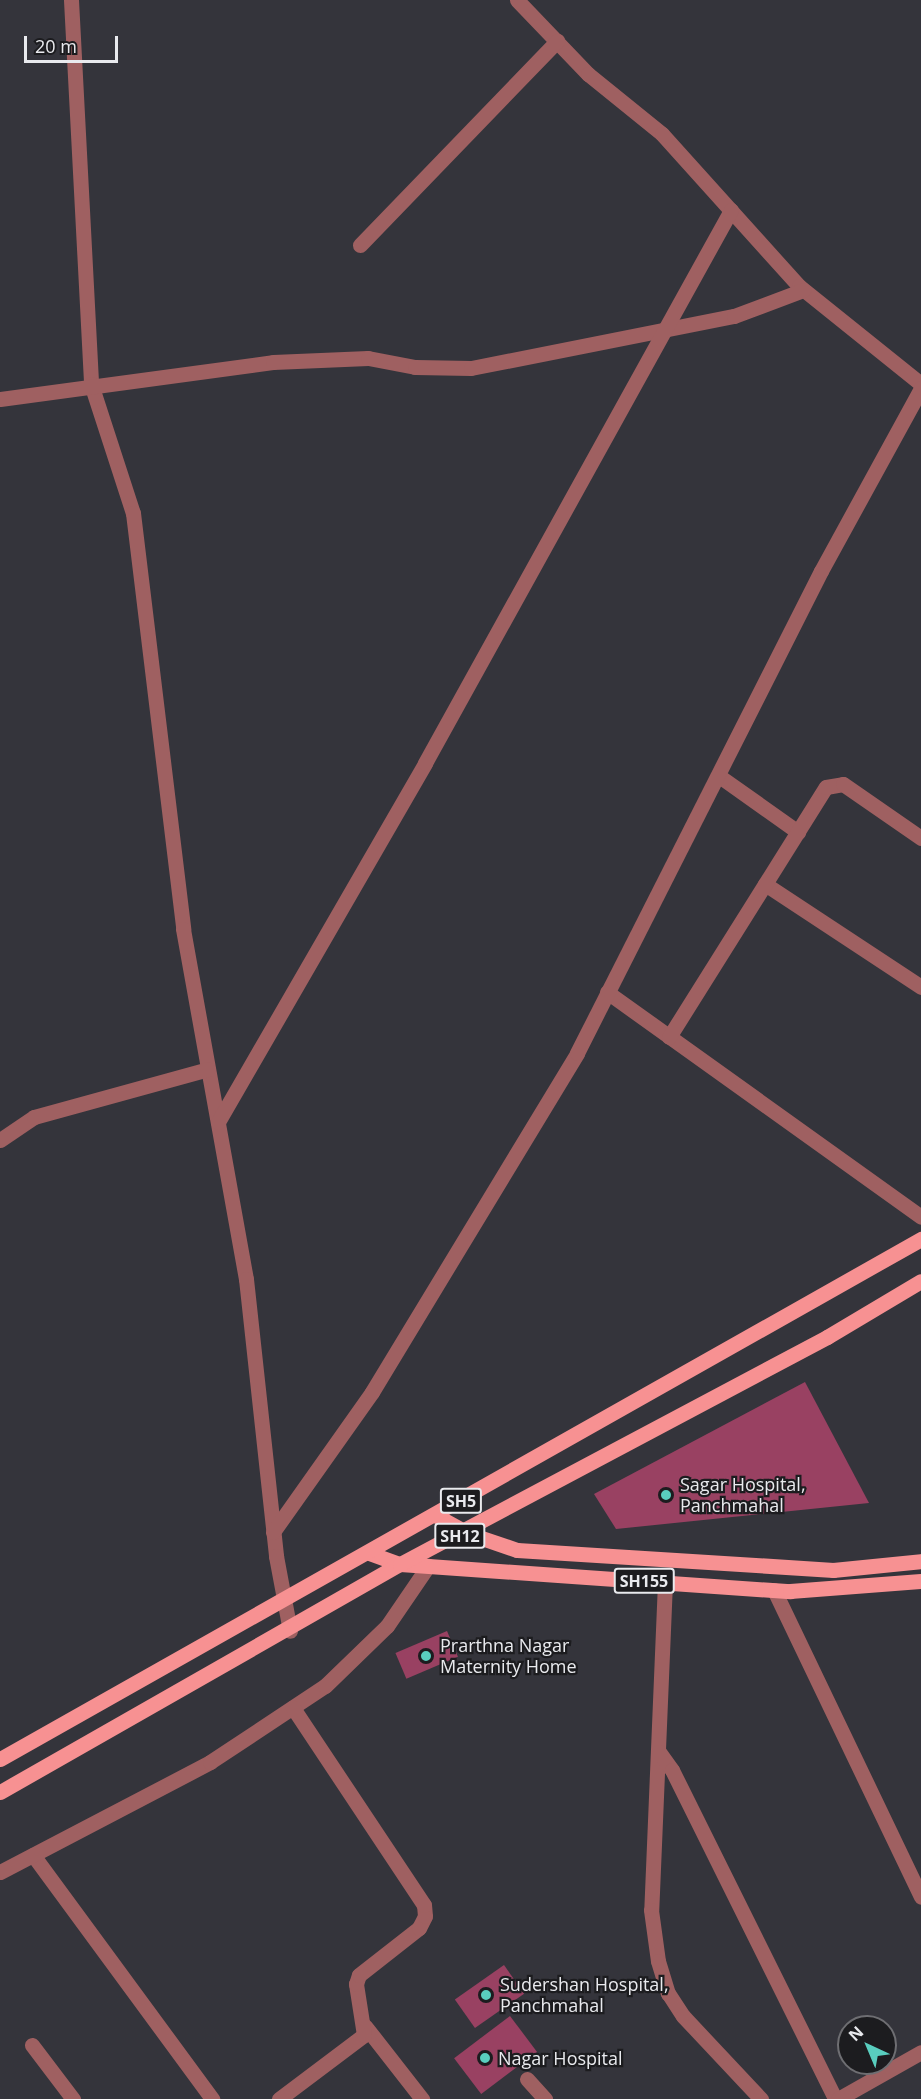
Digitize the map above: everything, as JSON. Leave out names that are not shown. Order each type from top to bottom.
[{"type":"main road","name":"SH5","points":[[0,1759],[921,1239]]},
{"type":"main road","name":"SH12","points":[[0,1792],[290,1631],[400,1564],[467,1533],[921,1281]]},
{"type":"main road","name":"SH155","points":[[435,1515],[467,1533],[517,1550],[833,1570],[921,1561]]},
{"type":"main road","name":"SH155","points":[[369,1552],[400,1564],[774,1590],[921,1581]]},
{"type":"street","points":[[71,0],[91,384],[133,513],[183,929],[246,1279],[273,1532],[290,1631]]},
{"type":"street","points":[[273,1532],[372,1392],[577,1053],[821,571],[921,386],[803,290],[663,134],[615,97],[517,0]]},
{"type":"street","points":[[360,245],[557,41]]},
{"type":"street","points":[[218,1122],[731,210]]},
{"type":"street","points":[[0,399],[91,384],[285,361],[368,358],[415,367],[471,368],[734,316],[803,290]]},
{"type":"street","points":[[719,776],[798,831]]},
{"type":"street","points":[[669,1037],[798,831],[834,782],[843,784],[921,838]]},
{"type":"street","points":[[765,884],[921,987]]},
{"type":"street","points":[[608,992],[921,1217]]},
{"type":"street","points":[[0,1140],[34,1117],[208,1069]]},
{"type":"street","points":[[0,1872],[210,1762],[293,1708],[340,1673],[387,1626],[428,1566]]},
{"type":"street","points":[[665,1582],[651,1910],[658,1961],[668,1993],[683,2016],[761,2099]]},
{"type":"street","points":[[774,1590],[921,1897]]},
{"type":"street","points":[[286,2097],[351,2048],[363,2035],[365,2026],[356,1984],[359,1975],[420,1928],[424,1905],[293,1708]]},
{"type":"street","points":[[658,1752],[672,1770],[837,2099],[921,2052]]},
{"type":"street","points":[[33,1855],[212,2099]]},
{"type":"street","points":[[365,2026],[422,2099]]},
{"type":"street","points":[[32,2045],[73,2099]]},
{"type":"street","points":[[527,2079],[545,2099]]},
{"type":"building","points":[[805,1382],[869,1503],[616,1529],[594,1494]]},
{"type":"building","points":[[447,1631],[458,1657],[406,1679],[395,1653]]},
{"type":"building","points":[[504,1965],[524,1994],[475,2028],[455,1999]]},
{"type":"building","points":[[510,2016],[537,2052],[481,2094],[454,2058]]},
{"type":"place","name":"Sagar Hospital, Panchmahal","points":[[666,1495]]},
{"type":"place","name":"Prarthna Nagar Maternity Home","points":[[426,1656]]},
{"type":"place","name":"Sudershan Hospital, Panchmahal","points":[[486,1995]]},
{"type":"place","name":"Nagar Hospital","points":[[485,2058]]}]
